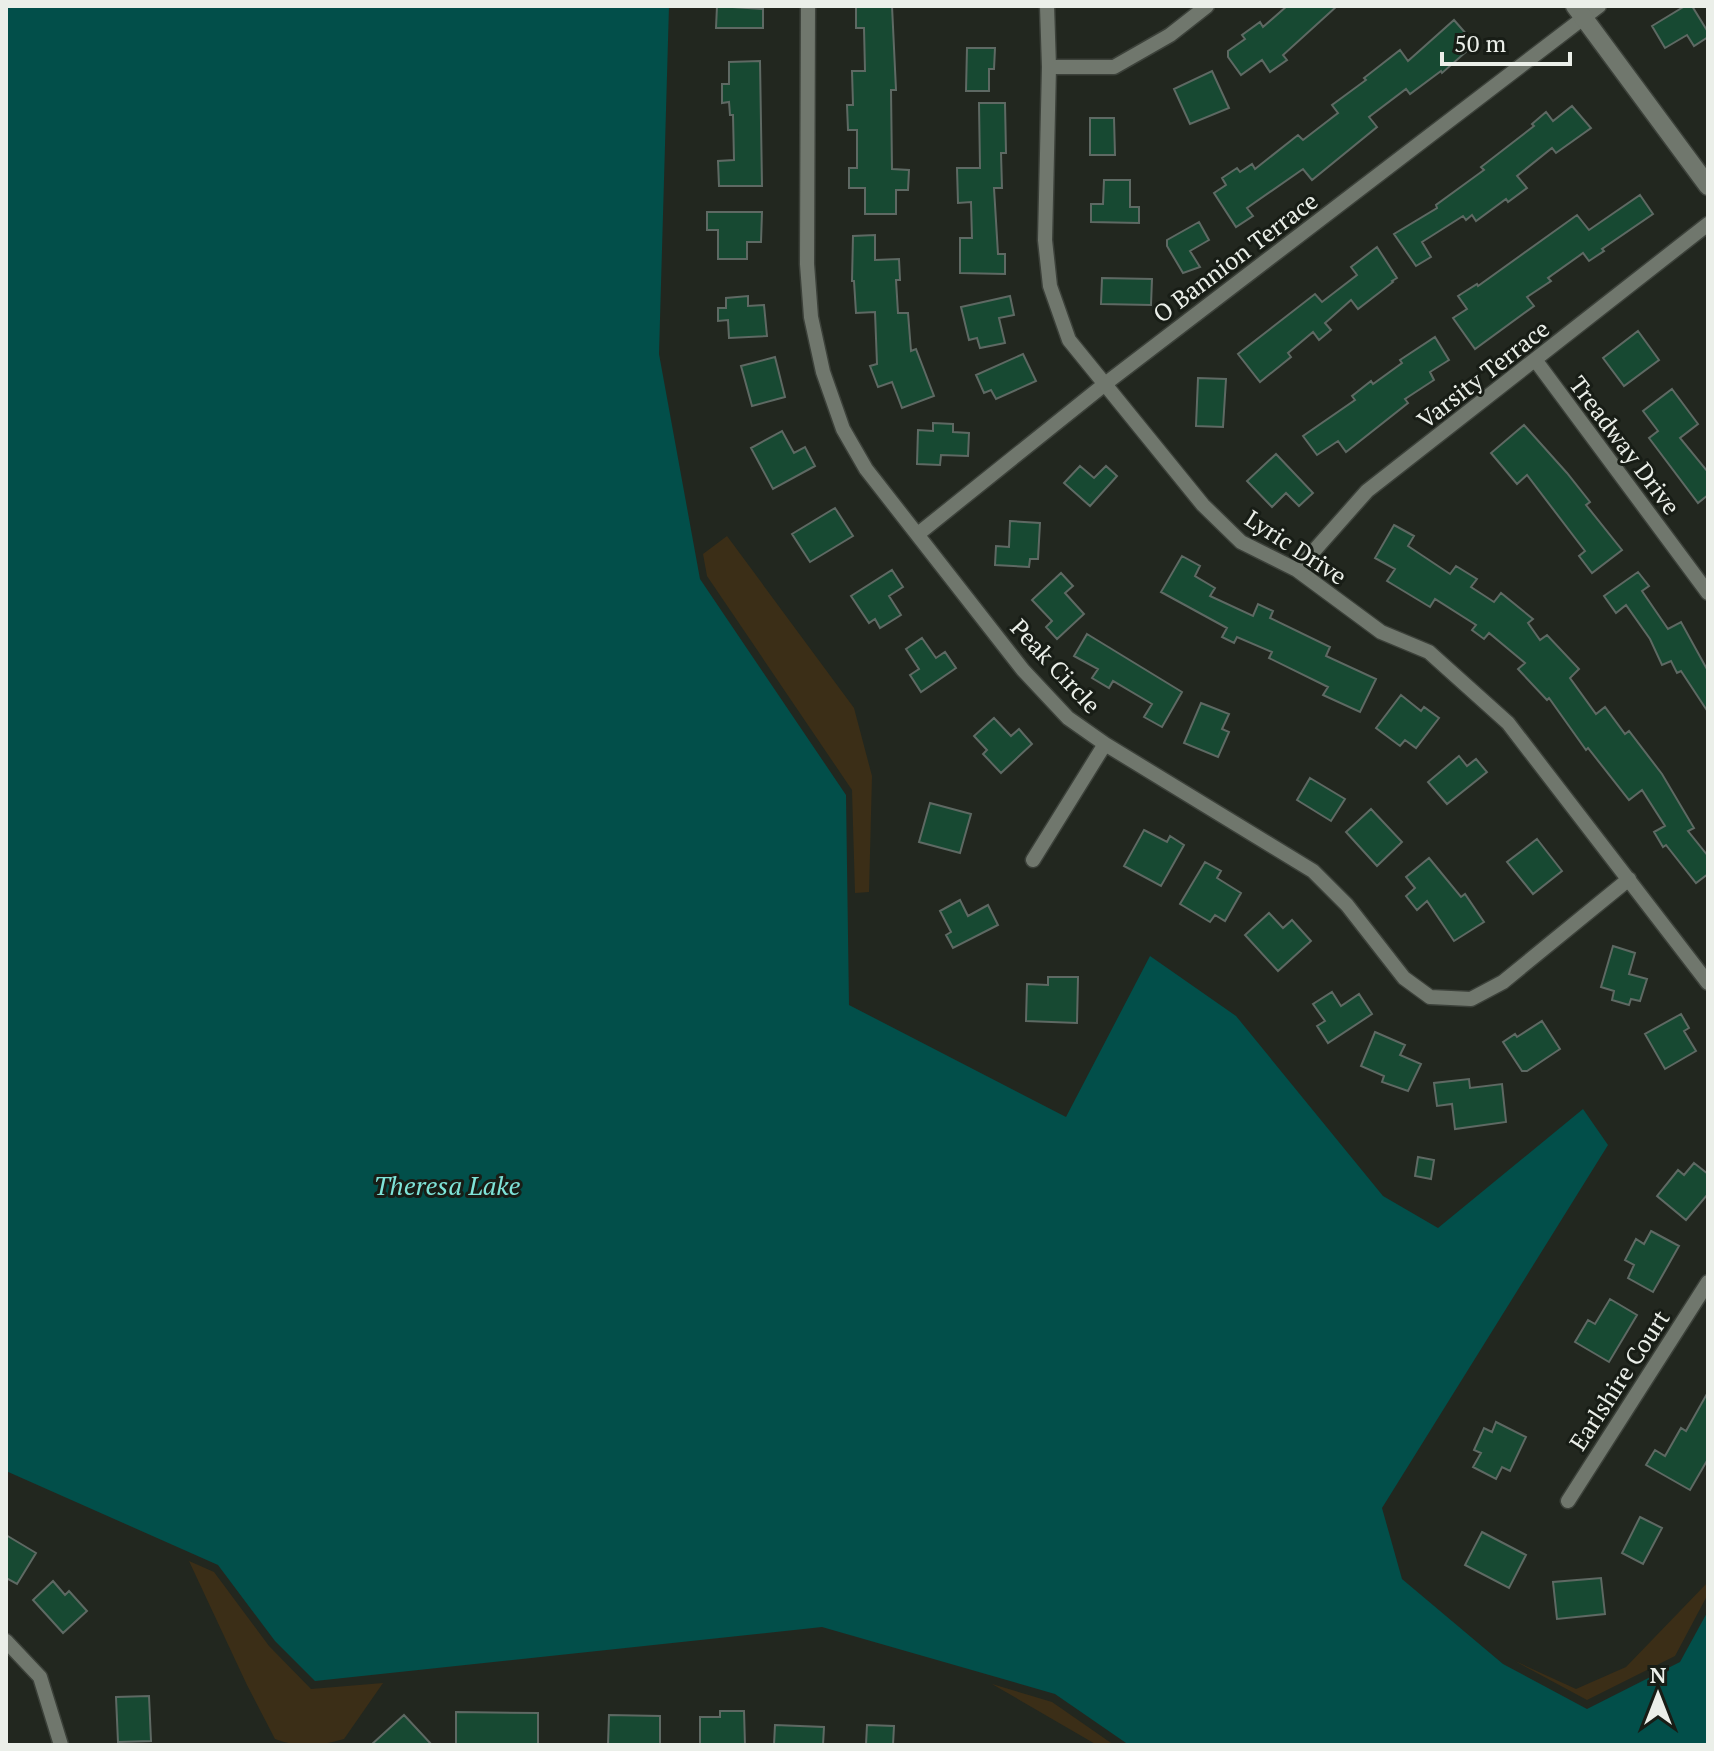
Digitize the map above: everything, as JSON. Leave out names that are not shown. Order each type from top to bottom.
[{"type":"street","name":"Peak Circle","points":[[808,6],[807,264],[811,317],[823,372],[843,429],[866,469],[1023,670],[1068,718],[1105,744],[1313,871],[1347,905],[1404,978],[1430,997],[1471,999],[1503,982],[1629,879]]},
{"type":"street","name":"Lyric Drive","points":[[1047,6],[1049,67],[1045,240],[1050,286],[1069,340],[1203,505],[1241,542],[1297,570],[1381,632],[1429,652],[1508,723],[1708,983]]},
{"type":"street","points":[[1049,67],[1114,67],[1170,35],[1207,6]]},
{"type":"street","name":"O Bannion Terrace","points":[[918,534],[1578,12],[1599,6]]},
{"type":"street","points":[[1578,12],[1708,186]]},
{"type":"street","name":"Varsity Terrace","points":[[1297,570],[1367,491],[1708,224]]},
{"type":"street","name":"Treadway Drive","points":[[1536,361],[1708,593]]},
{"type":"street","points":[[1033,860],[1105,744]]},
{"type":"street","name":"Earlshire Court","points":[[1568,1501],[1708,1282]]},
{"type":"street","points":[[6,1641],[40,1677],[61,1745]]},
{"type":"shaded area","points":[[727,536],[854,708],[872,776],[869,892],[855,893],[852,790],[707,576],[703,554]]},
{"type":"shaded area","points":[[189,1561],[214,1572],[269,1646],[311,1689],[383,1683],[344,1739],[309,1745],[275,1739]]},
{"type":"shaded area","points":[[1708,1582],[1708,1594],[1675,1656],[1587,1700],[1515,1661],[1576,1689],[1626,1667]]},
{"type":"shaded area","points":[[992,1684],[1052,1702],[1114,1745],[1097,1745]]},
{"type":"water","name":"Theresa Lake","points":[[6,6],[669,6],[659,354],[700,579],[846,795],[849,1005],[1066,1117],[1150,956],[1236,1016],[1383,1196],[1438,1228],[1583,1109],[1608,1145],[1382,1508],[1402,1579],[1503,1664],[1587,1709],[1680,1662],[1708,1611],[1708,1745],[1129,1745],[1055,1694],[822,1627],[315,1681],[275,1641],[218,1565],[6,1471]]},
{"type":"building","points":[[717,6],[763,9],[763,28],[716,28]]},
{"type":"building","points":[[856,6],[892,6],[896,90],[891,90],[892,169],[909,170],[908,190],[896,190],[896,214],[865,214],[865,188],[849,188],[849,168],[857,168],[857,130],[848,130],[847,105],[853,105],[852,71],[865,71],[864,28],[856,28]]},
{"type":"building","points":[[1287,6],[1337,6],[1283,55],[1287,60],[1270,72],[1262,60],[1241,75],[1228,57],[1228,51],[1245,39],[1242,35],[1260,22],[1263,27]]},
{"type":"building","points":[[1685,6],[1692,6],[1708,37],[1694,46],[1687,35],[1665,48],[1652,26]]},
{"type":"building","points":[[1454,20],[1475,44],[1442,73],[1410,94],[1406,89],[1369,117],[1377,127],[1312,180],[1303,169],[1247,208],[1253,216],[1236,227],[1214,193],[1226,185],[1222,178],[1237,168],[1240,172],[1252,164],[1255,169],[1298,135],[1303,140],[1338,113],[1332,105],[1366,80],[1364,78],[1400,50],[1408,61]]},
{"type":"building","points":[[967,48],[995,48],[994,69],[989,69],[989,91],[966,91]]},
{"type":"building","points":[[760,61],[762,186],[719,186],[718,161],[734,160],[733,115],[730,115],[729,102],[722,103],[722,84],[729,84],[729,62]]},
{"type":"building","points":[[1212,71],[1229,108],[1190,124],[1174,89]]},
{"type":"building","points":[[979,103],[1005,103],[1006,153],[1001,153],[1002,188],[994,188],[998,254],[1005,254],[1005,274],[960,273],[960,238],[972,238],[971,202],[958,203],[957,168],[980,168]]},
{"type":"building","points":[[1572,106],[1591,128],[1556,153],[1552,148],[1517,176],[1527,188],[1508,202],[1506,199],[1476,221],[1472,215],[1466,220],[1463,216],[1422,242],[1431,257],[1416,266],[1394,234],[1437,208],[1436,205],[1484,170],[1481,167],[1534,126],[1532,124],[1546,112],[1553,121]]},
{"type":"building","points":[[1090,118],[1114,118],[1115,155],[1090,155]]},
{"type":"building","points":[[1104,180],[1130,180],[1130,207],[1139,207],[1139,223],[1091,222],[1091,204],[1103,204]]},
{"type":"building","points":[[1640,195],[1653,214],[1589,261],[1583,253],[1548,278],[1551,281],[1527,297],[1534,306],[1475,349],[1453,318],[1467,309],[1458,296],[1478,286],[1577,215],[1589,230]]},
{"type":"building","points":[[707,212],[762,212],[761,242],[747,242],[747,259],[718,259],[718,230],[707,230]]},
{"type":"building","points":[[1199,222],[1209,240],[1190,251],[1200,267],[1183,273],[1167,246],[1167,240]]},
{"type":"building","points":[[875,235],[875,260],[899,259],[900,280],[896,280],[898,313],[908,313],[911,351],[916,349],[934,396],[902,408],[892,382],[878,387],[870,366],[877,364],[875,312],[856,313],[852,281],[853,236]]},
{"type":"building","points":[[1377,247],[1397,278],[1358,309],[1351,300],[1325,323],[1331,330],[1319,340],[1313,332],[1288,353],[1291,357],[1260,382],[1238,354],[1315,294],[1322,302],[1357,275],[1351,267]]},
{"type":"building","points":[[1102,278],[1152,279],[1151,305],[1101,304]]},
{"type":"building","points":[[748,296],[748,306],[764,305],[767,336],[729,338],[728,320],[718,321],[718,308],[726,308],[726,298]]},
{"type":"building","points":[[1010,296],[1014,315],[999,318],[1005,343],[980,348],[977,338],[969,340],[961,307]]},
{"type":"building","points":[[1638,331],[1659,360],[1624,386],[1603,358]]},
{"type":"building","points":[[1435,337],[1449,360],[1430,372],[1434,380],[1405,399],[1408,403],[1346,452],[1338,441],[1317,455],[1303,436],[1355,400],[1352,396],[1371,381],[1373,384],[1402,363],[1400,360]]},
{"type":"building","points":[[1023,354],[1036,381],[996,399],[991,390],[984,393],[976,375]]},
{"type":"building","points":[[775,357],[785,397],[752,406],[741,366]]},
{"type":"building","points":[[1198,378],[1226,379],[1223,427],[1196,426]]},
{"type":"building","points":[[1672,389],[1698,424],[1680,438],[1708,472],[1708,495],[1698,503],[1649,438],[1658,431],[1643,411]]},
{"type":"building","points":[[933,423],[953,424],[953,432],[969,433],[968,456],[941,455],[940,465],[917,464],[918,430],[933,431]]},
{"type":"building","points":[[1524,425],[1590,502],[1586,505],[1622,550],[1592,573],[1579,556],[1585,551],[1527,475],[1517,484],[1491,453]]},
{"type":"building","points":[[782,431],[794,453],[805,447],[815,466],[773,489],[751,448]]},
{"type":"building","points":[[1276,454],[1313,493],[1299,506],[1286,493],[1272,507],[1247,481]]},
{"type":"building","points":[[1080,466],[1094,478],[1106,466],[1117,476],[1090,506],[1064,483]]},
{"type":"building","points":[[835,508],[853,536],[810,562],[792,534]]},
{"type":"building","points":[[1010,521],[1040,523],[1038,559],[1030,559],[1029,567],[995,565],[996,546],[1009,547]]},
{"type":"building","points":[[1394,525],[1414,536],[1408,546],[1450,574],[1456,566],[1477,579],[1471,587],[1494,602],[1501,593],[1533,619],[1528,623],[1540,640],[1547,635],[1579,669],[1570,678],[1596,714],[1605,707],[1625,734],[1629,731],[1662,774],[1694,828],[1688,831],[1708,856],[1708,874],[1696,883],[1666,845],[1663,847],[1654,832],[1665,826],[1642,790],[1629,800],[1588,748],[1586,750],[1549,698],[1547,700],[1518,669],[1525,663],[1489,633],[1484,639],[1472,630],[1476,625],[1435,599],[1430,607],[1387,581],[1395,569],[1375,558]]},
{"type":"building","points":[[1182,556],[1200,566],[1195,576],[1215,588],[1210,596],[1253,616],[1258,604],[1273,611],[1270,618],[1330,647],[1326,656],[1376,679],[1360,712],[1323,695],[1328,687],[1269,658],[1272,652],[1237,637],[1234,643],[1222,637],[1227,628],[1161,592]]},
{"type":"building","points":[[892,570],[903,587],[889,596],[901,615],[880,628],[875,619],[869,623],[851,596]]},
{"type":"building","points":[[1638,572],[1649,586],[1642,591],[1668,629],[1681,622],[1708,671],[1708,712],[1681,671],[1677,673],[1671,661],[1662,665],[1650,639],[1626,605],[1616,613],[1604,596]]},
{"type":"building","points":[[1061,573],[1073,586],[1065,593],[1084,614],[1057,639],[1046,627],[1052,621],[1032,600]]},
{"type":"building","points":[[1087,634],[1182,692],[1162,727],[1144,717],[1152,704],[1113,681],[1109,688],[1092,678],[1098,669],[1074,656]]},
{"type":"building","points":[[922,638],[936,658],[945,652],[956,668],[921,692],[910,675],[919,669],[906,649]]},
{"type":"building","points":[[1401,695],[1421,711],[1424,707],[1439,718],[1416,748],[1405,740],[1400,746],[1376,728]]},
{"type":"building","points":[[1201,703],[1229,714],[1222,729],[1229,732],[1218,757],[1184,743]]},
{"type":"building","points":[[994,718],[1011,736],[1019,729],[1032,744],[1001,773],[983,754],[987,750],[974,736]]},
{"type":"building","points":[[1459,756],[1467,766],[1476,759],[1487,772],[1447,804],[1428,782]]},
{"type":"building","points":[[1310,778],[1345,799],[1331,821],[1297,800]]},
{"type":"building","points":[[930,803],[971,814],[960,853],[919,842]]},
{"type":"building","points":[[1371,809],[1402,842],[1377,866],[1346,832]]},
{"type":"building","points":[[1144,830],[1167,842],[1170,836],[1184,845],[1161,886],[1124,866]]},
{"type":"building","points":[[1537,839],[1562,871],[1533,894],[1507,862]]},
{"type":"building","points":[[1429,858],[1461,897],[1465,894],[1484,922],[1454,941],[1427,901],[1417,910],[1406,896],[1415,888],[1406,877]]},
{"type":"building","points":[[1205,862],[1221,871],[1217,878],[1241,893],[1225,921],[1215,915],[1210,922],[1180,904]]},
{"type":"building","points":[[960,900],[968,916],[988,905],[998,925],[953,948],[946,935],[951,932],[940,911]]},
{"type":"building","points":[[1269,913],[1283,928],[1292,920],[1311,941],[1278,971],[1245,935]]},
{"type":"building","points":[[1613,946],[1635,953],[1629,974],[1647,979],[1640,1001],[1631,999],[1629,1005],[1612,1000],[1614,991],[1601,987]]},
{"type":"building","points":[[1048,977],[1078,977],[1077,1023],[1026,1021],[1027,984],[1048,985]]},
{"type":"building","points":[[1332,992],[1341,1006],[1359,994],[1372,1014],[1328,1043],[1317,1026],[1325,1021],[1313,1004]]},
{"type":"building","points":[[1681,1014],[1689,1028],[1684,1031],[1696,1051],[1665,1069],[1645,1034]]},
{"type":"building","points":[[1542,1021],[1560,1049],[1527,1071],[1522,1071],[1503,1042]]},
{"type":"building","points":[[1375,1032],[1405,1045],[1400,1055],[1421,1064],[1408,1091],[1382,1082],[1384,1076],[1361,1066]]},
{"type":"building","points":[[1469,1079],[1470,1088],[1502,1084],[1506,1122],[1455,1129],[1452,1104],[1437,1106],[1434,1083]]},
{"type":"building","points":[[1418,1157],[1434,1160],[1431,1179],[1415,1176]]},
{"type":"building","points":[[1694,1163],[1708,1174],[1708,1194],[1686,1220],[1657,1196],[1678,1170],[1684,1175]]},
{"type":"building","points":[[1651,1231],[1679,1246],[1653,1292],[1628,1278],[1634,1265],[1625,1260],[1636,1239],[1644,1244]]},
{"type":"building","points":[[1610,1299],[1637,1315],[1609,1362],[1575,1342],[1588,1320],[1595,1324]]},
{"type":"building","points":[[1708,1392],[1708,1459],[1690,1490],[1646,1465],[1655,1450],[1665,1456],[1681,1428],[1686,1431]]},
{"type":"building","points":[[1496,1422],[1526,1437],[1510,1471],[1502,1467],[1496,1479],[1473,1467],[1481,1453],[1474,1450],[1484,1428],[1492,1432]]},
{"type":"building","points":[[1640,1517],[1662,1528],[1643,1564],[1622,1553]]},
{"type":"building","points":[[1482,1532],[1526,1555],[1509,1588],[1465,1565]]},
{"type":"building","points":[[6,1535],[36,1553],[17,1584],[6,1578]]},
{"type":"building","points":[[1601,1578],[1605,1614],[1557,1619],[1553,1582]]},
{"type":"building","points":[[53,1581],[65,1595],[69,1591],[87,1611],[63,1633],[33,1600]]},
{"type":"building","points":[[149,1696],[151,1741],[118,1742],[116,1697]]},
{"type":"building","points":[[720,1711],[744,1711],[745,1745],[700,1745],[700,1717],[720,1717]]},
{"type":"building","points":[[456,1712],[538,1713],[538,1745],[456,1745]]},
{"type":"building","points":[[404,1715],[432,1745],[371,1745]]},
{"type":"building","points":[[609,1715],[660,1716],[660,1745],[608,1745]]},
{"type":"building","points":[[775,1725],[824,1727],[823,1745],[774,1745]]},
{"type":"building","points":[[867,1725],[894,1726],[893,1745],[866,1745]]}]
